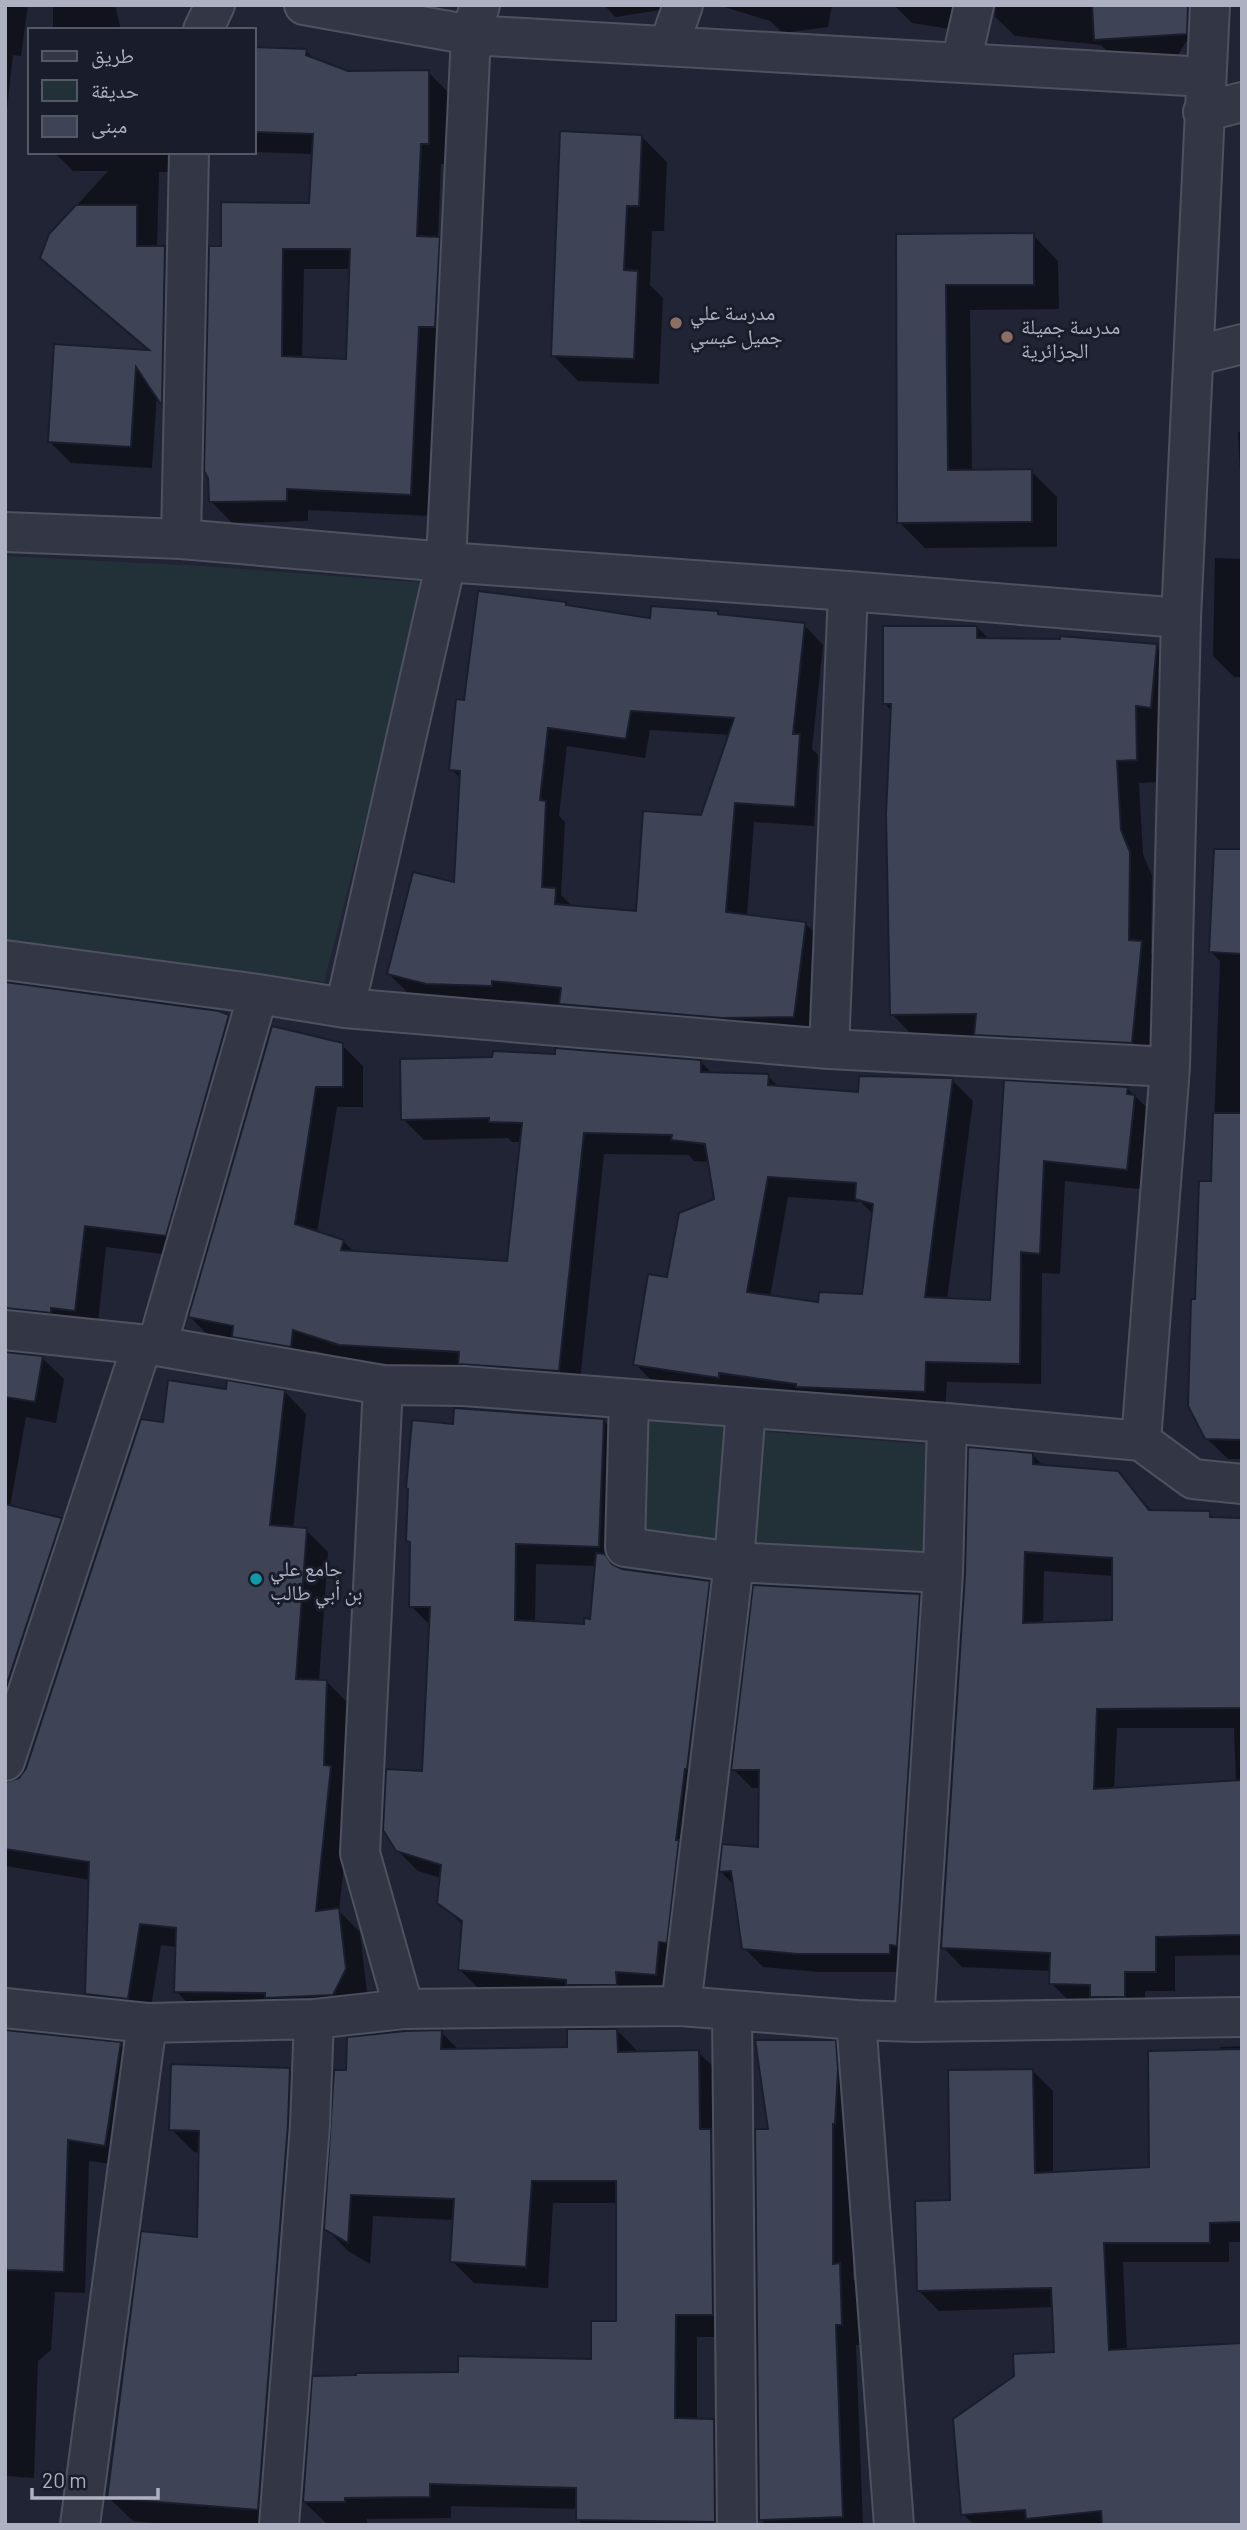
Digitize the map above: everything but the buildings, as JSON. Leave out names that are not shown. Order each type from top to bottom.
[{"type":"street","points":[[203,28],[215,5]]},
{"type":"street","points":[[304,5],[475,20],[669,45],[961,63],[1242,102]]},
{"type":"street","points":[[669,45],[683,5]]},
{"type":"street","points":[[961,63],[974,5]]},
{"type":"street","points":[[1141,1441],[1170,1067],[1181,618],[1210,5]]},
{"type":"street","points":[[345,1008],[446,562],[475,20]]},
{"type":"street","points":[[181,539],[189,154]]},
{"type":"street","points":[[1195,356],[1242,344]]},
{"type":"street","points":[[5,532],[181,539],[1181,618]]},
{"type":"street","points":[[829,1049],[848,590]]},
{"type":"street","points":[[5,960],[345,1008],[829,1049],[1170,1067]]},
{"type":"street","points":[[5,1761],[150,1345],[258,994]]},
{"type":"street","points":[[5,1330],[150,1345],[383,1385],[464,1386],[947,1423],[1141,1441],[1193,1479],[1242,1484]]},
{"type":"street","points":[[383,1385],[360,1853],[404,2009]]},
{"type":"street","points":[[629,1399],[625,1547],[734,1562],[943,1573]]},
{"type":"street","points":[[681,2006],[734,1562],[746,1408]]},
{"type":"street","points":[[914,2022],[943,1573],[947,1423]]},
{"type":"street","points":[[5,2008],[147,2024],[314,2019],[404,2009],[681,2006],[732,2012],[914,2022],[1242,2017]]},
{"type":"street","points":[[732,2012],[737,2525]]},
{"type":"street","points":[[279,2525],[310,2125],[314,2019]]},
{"type":"street","points":[[856,2020],[894,2525]]},
{"type":"street","points":[[80,2525],[147,2024]]},
{"type":"green space","points":[[5,556],[204,566],[427,583],[324,982],[5,941]]},
{"type":"green space","points":[[635,1420],[724,1425],[716,1540],[628,1534]]},
{"type":"green space","points":[[755,1431],[937,1445],[929,1560],[747,1547]]},
{"type":"place","name":"مدرسة علي جميل عيسي","points":[[676,323]]},
{"type":"place","name":"مدرسة جميلة الجزائرية","points":[[1007,337]]},
{"type":"place","name":"جامع علي بن أبي طالب","points":[[256,1579]]}]
